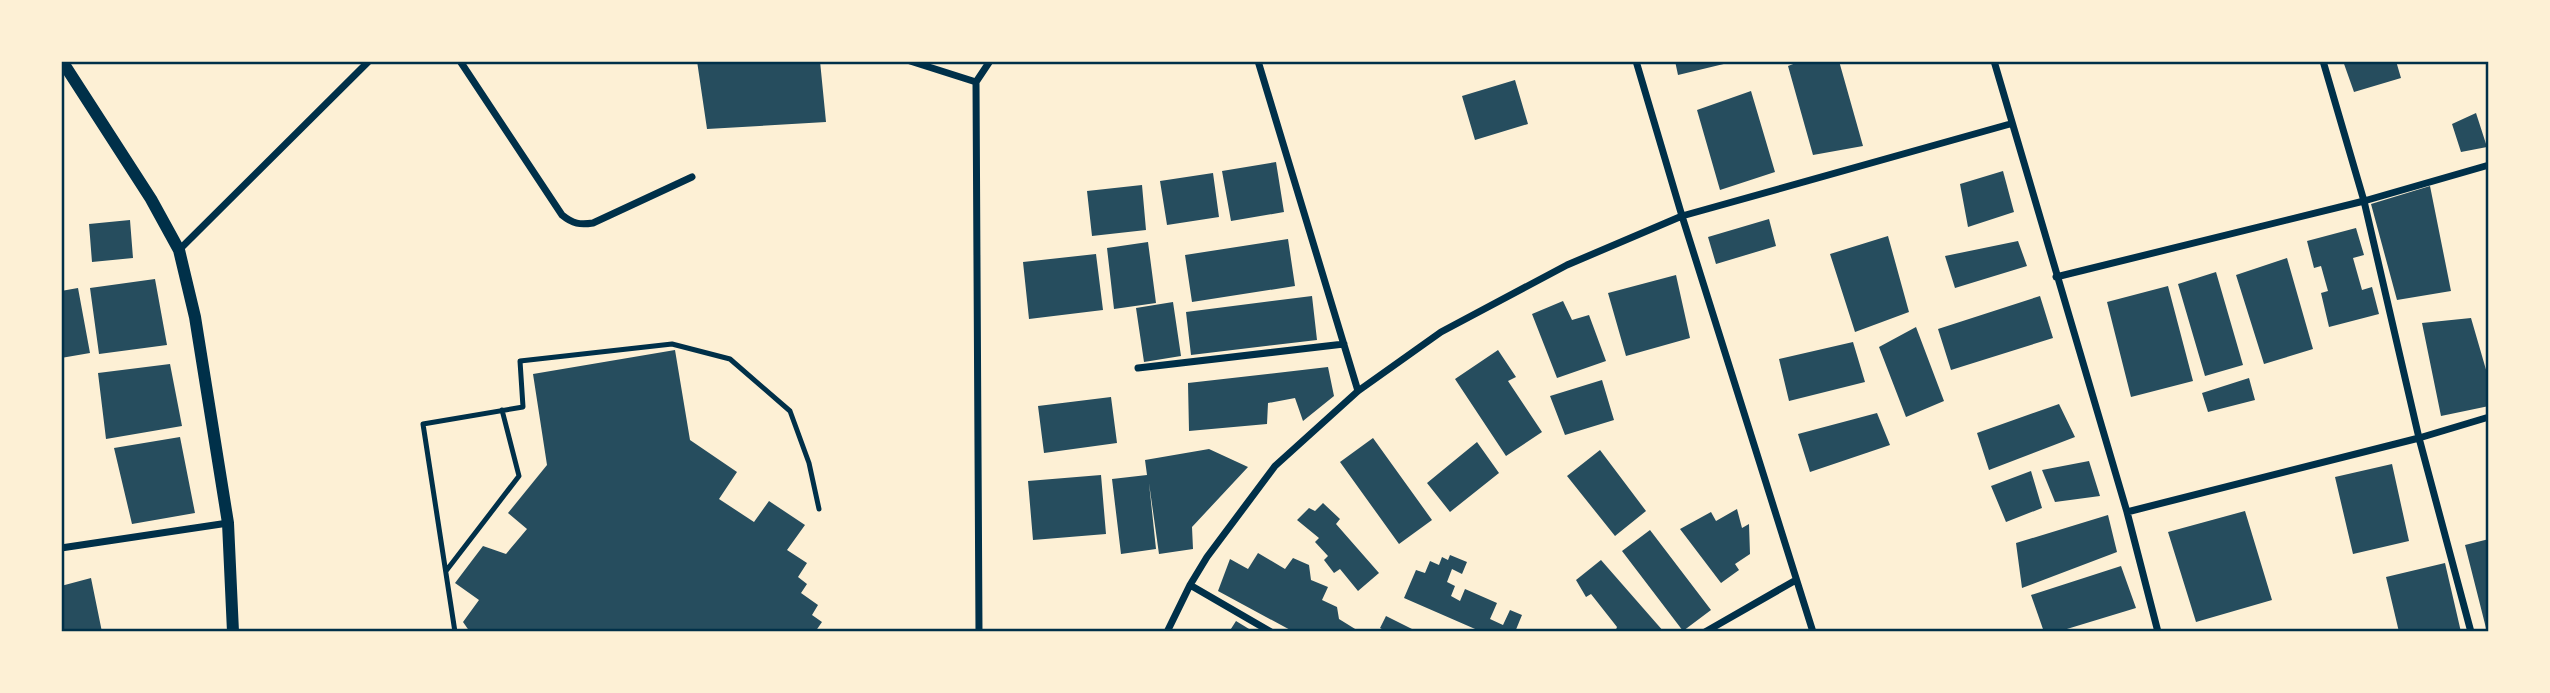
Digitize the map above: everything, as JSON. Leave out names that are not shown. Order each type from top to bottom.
[{"type":"street","points":[[62,61],[151,199],[179,250],[195,317],[228,523],[233,632]]},
{"type":"street","points":[[179,250],[369,61]]},
{"type":"street","points":[[460,61],[562,215],[570,222],[579,225],[593,223],[692,177]]},
{"type":"street","points":[[910,61],[976,82]]},
{"type":"street","points":[[979,632],[976,82],[990,61]]},
{"type":"street","points":[[1258,61],[1358,391]]},
{"type":"street","points":[[1636,61],[1813,632]]},
{"type":"street","points":[[1994,61],[2010,124],[2127,512],[2158,632]]},
{"type":"street","points":[[2322,61],[2364,201],[2419,438],[2471,632]]},
{"type":"street","points":[[1167,632],[1207,557],[1275,466],[1358,391],[1441,332],[1567,265],[1682,216],[2010,124]]},
{"type":"street","points":[[2056,277],[2364,201],[2489,165]]},
{"type":"street","points":[[1138,368],[1344,344]]},
{"type":"street","points":[[2127,512],[2419,438],[2489,417]]},
{"type":"street","points":[[61,548],[228,523]]},
{"type":"street","points":[[1705,632],[1796,580]]},
{"type":"street","points":[[1190,585],[1271,632]]},
{"type":"lane","points":[[455,632],[423,424],[523,407],[520,361],[672,344],[730,359],[790,411],[809,463],[818,509]]},
{"type":"lane","points":[[446,571],[519,477],[502,410]]},
{"type":"building","points":[[697,61],[820,61],[826,122],[707,129]]},
{"type":"building","points":[[1675,61],[1732,61],[1732,62],[1678,75]]},
{"type":"building","points":[[1801,61],[1839,61],[1863,146],[1813,155],[1788,66]]},
{"type":"building","points":[[2343,61],[2396,61],[2401,78],[2354,92]]},
{"type":"building","points":[[1515,80],[1528,124],[1475,140],[1462,96]]},
{"type":"building","points":[[1751,91],[1775,172],[1720,190],[1697,110]]},
{"type":"building","points":[[2476,113],[2487,147],[2461,152],[2452,124]]},
{"type":"building","points":[[1276,162],[1284,212],[1231,221],[1222,171]]},
{"type":"building","points":[[2003,171],[2014,212],[1968,227],[1960,184]]},
{"type":"building","points":[[1213,173],[1219,217],[1167,225],[1160,181]]},
{"type":"building","points":[[1142,185],[1146,230],[1092,236],[1087,191]]},
{"type":"building","points":[[2430,186],[2451,291],[2397,300],[2371,204]]},
{"type":"building","points":[[1769,219],[1776,246],[1716,264],[1708,237]]},
{"type":"building","points":[[130,220],[133,258],[92,262],[89,224]]},
{"type":"building","points":[[2356,228],[2364,255],[2353,258],[2362,290],[2372,287],[2379,314],[2329,327],[2321,293],[2328,291],[2321,266],[2314,268],[2307,241]]},
{"type":"building","points":[[1888,236],[1909,312],[1855,332],[1830,254]]},
{"type":"building","points":[[1288,239],[1295,286],[1192,302],[1185,255]]},
{"type":"building","points":[[2018,241],[2027,266],[1955,288],[1945,256]]},
{"type":"building","points":[[1148,242],[1156,303],[1114,309],[1107,248]]},
{"type":"building","points":[[1096,254],[1103,310],[1029,319],[1023,262]]},
{"type":"building","points":[[2287,258],[2313,349],[2264,364],[2236,275]]},
{"type":"building","points":[[2216,272],[2243,365],[2205,376],[2178,284]]},
{"type":"building","points":[[1676,275],[1690,338],[1626,356],[1608,293]]},
{"type":"building","points":[[155,279],[167,345],[99,354],[90,288]]},
{"type":"building","points":[[2168,286],[2193,381],[2131,397],[2107,302]]},
{"type":"building","points":[[78,288],[90,353],[61,358],[61,291]]},
{"type":"building","points":[[1312,296],[1317,340],[1191,355],[1186,312]]},
{"type":"building","points":[[2040,296],[2053,338],[1951,370],[1938,329]]},
{"type":"building","points":[[1563,301],[1572,320],[1589,315],[1606,361],[1557,378],[1532,314]]},
{"type":"building","points":[[1173,302],[1181,356],[1144,362],[1136,308]]},
{"type":"building","points":[[2471,318],[2489,380],[2489,406],[2441,416],[2422,323]]},
{"type":"building","points":[[1916,327],[1944,401],[1906,417],[1879,347]]},
{"type":"building","points":[[1853,342],[1865,382],[1789,401],[1779,359]]},
{"type":"building","points":[[675,350],[690,440],[737,472],[719,499],[754,522],[769,501],[805,525],[787,550],[807,563],[798,577],[807,584],[801,593],[818,605],[812,615],[822,622],[815,632],[470,632],[463,622],[479,600],[455,583],[483,546],[506,554],[527,529],[508,513],[547,465],[533,374]]},
{"type":"building","points":[[1498,350],[1516,377],[1508,381],[1542,432],[1506,456],[1455,379]]},
{"type":"building","points":[[170,364],[182,426],[106,439],[98,373]]},
{"type":"building","points":[[1328,367],[1334,396],[1303,421],[1295,398],[1268,403],[1267,424],[1189,431],[1188,383]]},
{"type":"building","points":[[2249,378],[2255,400],[2208,412],[2202,393]]},
{"type":"building","points":[[1602,380],[1614,420],[1565,435],[1550,396]]},
{"type":"building","points":[[1111,397],[1117,443],[1044,453],[1038,406]]},
{"type":"building","points":[[2059,404],[2075,437],[1989,470],[1977,433]]},
{"type":"building","points":[[1877,413],[1890,445],[1810,472],[1798,434]]},
{"type":"building","points":[[180,437],[195,513],[132,524],[114,448]]},
{"type":"building","points":[[1373,438],[1432,520],[1399,544],[1340,462]]},
{"type":"building","points":[[1477,442],[1499,473],[1450,512],[1427,483]]},
{"type":"building","points":[[1209,449],[1248,467],[1192,527],[1193,549],[1159,554],[1149,483],[1156,549],[1121,554],[1112,479],[1147,475],[1145,460]]},
{"type":"building","points":[[1600,450],[1646,511],[1615,536],[1567,476]]},
{"type":"building","points":[[2089,461],[2100,496],[2055,502],[2042,470]]},
{"type":"building","points":[[2392,464],[2409,541],[2353,554],[2335,477]]},
{"type":"building","points":[[2031,471],[2042,508],[2006,522],[1991,486]]},
{"type":"building","points":[[1101,475],[1106,534],[1033,540],[1028,481]]},
{"type":"building","points":[[1323,503],[1340,519],[1336,524],[1379,573],[1358,591],[1340,569],[1334,573],[1324,560],[1328,556],[1315,542],[1319,538],[1297,520],[1309,508],[1315,511]]},
{"type":"building","points":[[1737,509],[1742,528],[1749,524],[1750,554],[1735,564],[1739,570],[1721,583],[1680,529],[1711,512],[1716,521]]},
{"type":"building","points":[[2245,511],[2272,600],[2196,622],[2168,532]]},
{"type":"building","points":[[2108,515],[2117,552],[2022,588],[2016,543]]},
{"type":"building","points":[[1650,530],[1711,610],[1683,631],[1622,551]]},
{"type":"building","points":[[2489,539],[2489,632],[2487,632],[2465,545]]},
{"type":"building","points":[[1258,553],[1285,569],[1293,558],[1309,565],[1311,580],[1328,587],[1322,600],[1337,607],[1339,619],[1360,632],[1294,632],[1218,591],[1230,559],[1248,569]]},
{"type":"building","points":[[1450,555],[1467,562],[1462,574],[1452,569],[1447,582],[1455,586],[1451,596],[1460,601],[1465,589],[1497,603],[1490,619],[1503,625],[1510,610],[1522,615],[1515,632],[1482,632],[1404,598],[1416,570],[1425,573],[1430,561],[1439,565],[1442,557],[1448,560]]},
{"type":"building","points":[[1601,560],[1664,632],[1615,632],[1617,627],[1591,594],[1586,597],[1576,580]]},
{"type":"building","points":[[2445,563],[2461,632],[2399,632],[2386,577]]},
{"type":"building","points":[[2121,566],[2136,608],[2057,632],[2044,632],[2031,595]]},
{"type":"building","points":[[91,578],[102,632],[61,632],[61,586]]},
{"type":"building","points":[[1386,616],[1412,629],[1411,632],[1387,632],[1380,628]]},
{"type":"building","points":[[1236,621],[1254,632],[1229,632]]}]
